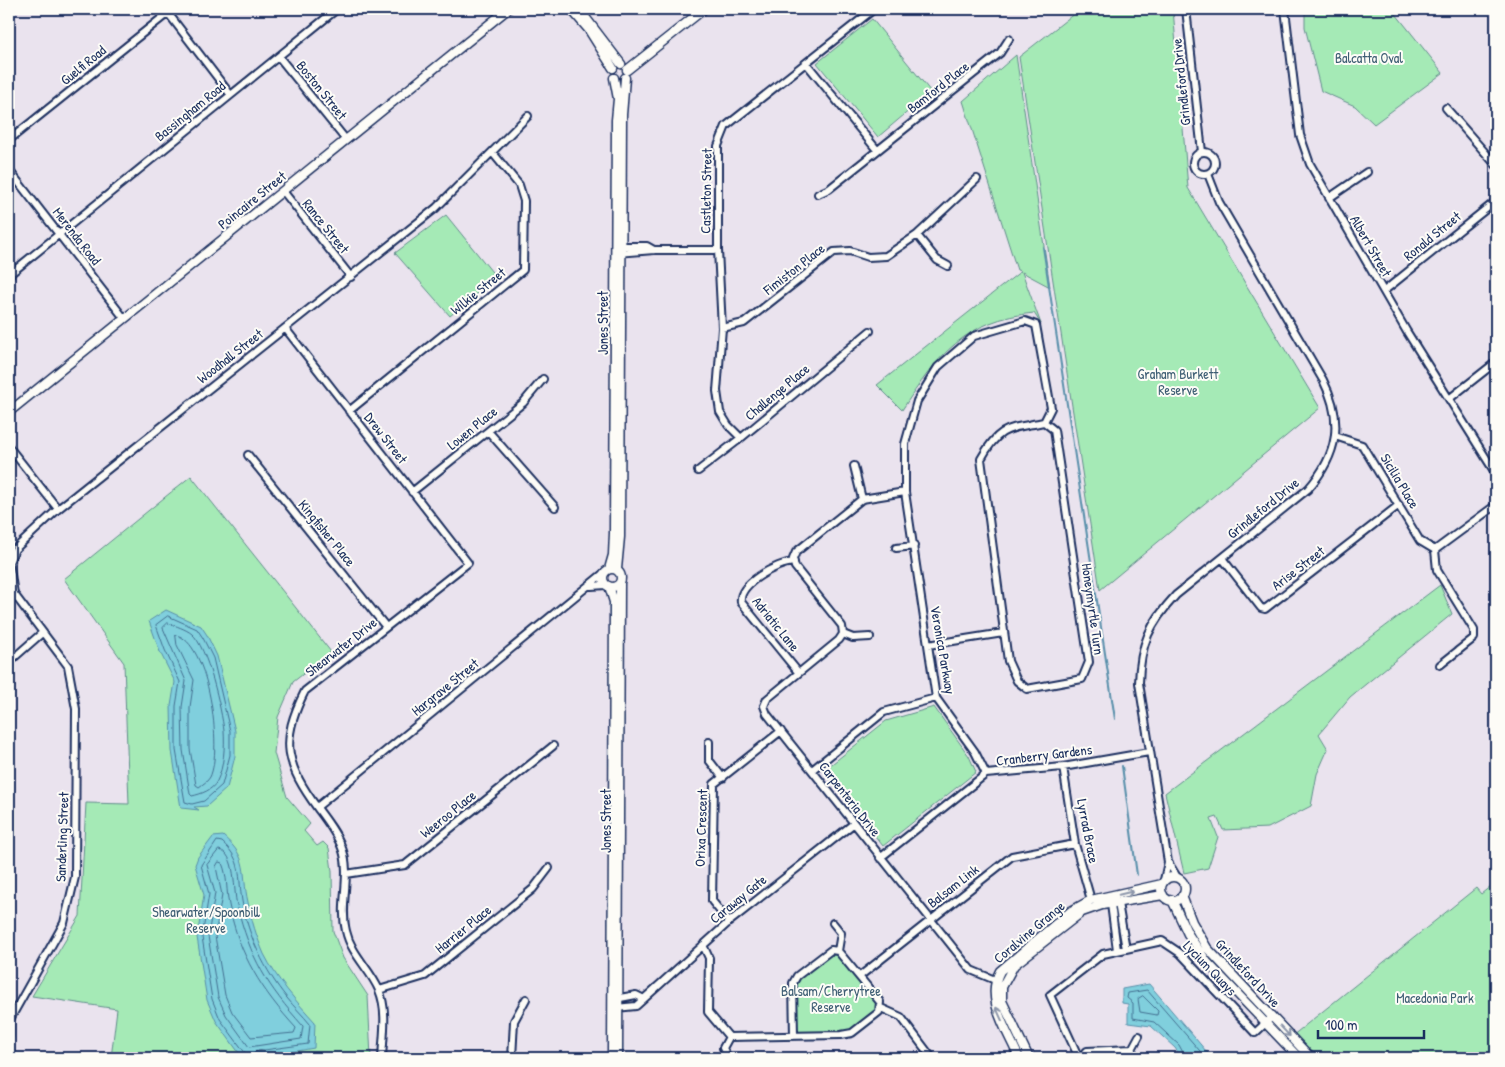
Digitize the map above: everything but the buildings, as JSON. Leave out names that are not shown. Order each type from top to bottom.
[{"type":"street","name":"Bassingham Road","points":[[10,274],[337,9]]},
{"type":"street","name":"Poincaire Street","points":[[9,410],[508,9]]},
{"type":"street","name":"Jones Street","points":[[571,9],[589,30],[613,68],[618,99],[619,250]]},
{"type":"street","points":[[579,9],[624,71]]},
{"type":"street","points":[[614,78],[620,80],[624,71],[704,9]]},
{"type":"street","name":"Castleton Street","points":[[741,438],[728,425],[720,412],[717,391],[722,328],[718,250],[718,146],[726,126],[874,9]]},
{"type":"street","name":"Grindleford Drive","points":[[1186,9],[1202,152]]},
{"type":"street","name":"Albert Street","points":[[1285,9],[1300,135],[1310,164],[1448,399],[1496,474]]},
{"type":"street","points":[[170,11],[230,94]]},
{"type":"street","name":"Guelfi Road","points":[[9,140],[170,11]]},
{"type":"street","name":"Bamford Place","points":[[818,194],[829,189],[1000,54],[1009,39]]},
{"type":"street","name":"Boston Street","points":[[279,57],[346,140]]},
{"type":"street","points":[[806,63],[877,150]]},
{"type":"street","points":[[613,68],[624,71]]},
{"type":"street","name":"Jones Street","points":[[612,1058],[615,1008],[614,602],[603,580],[610,570],[614,546],[624,71]]},
{"type":"street","points":[[1446,108],[1496,166]]},
{"type":"street","name":"Woodhall Street","points":[[42,633],[14,594],[9,562],[15,549],[58,509],[436,208],[492,152],[506,141],[528,116]]},
{"type":"street","name":"Wilkie Street","points":[[349,411],[523,270],[524,201],[519,185],[492,152]]},
{"type":"street","points":[[1202,152],[1211,154],[1214,159],[1214,167],[1208,174],[1200,174],[1194,168],[1194,158],[1202,152]]},
{"type":"street","name":"Merenda Road","points":[[9,170],[124,318]]},
{"type":"street","points":[[1329,198],[1367,172]]},
{"type":"street","name":"Grindleford Drive","points":[[1208,174],[1219,202],[1330,393],[1337,422],[1335,436],[1326,465],[1308,489],[1176,595],[1158,614],[1146,637],[1140,660],[1139,682],[1168,862],[1177,877],[1185,885],[1182,896],[1192,922],[1206,948],[1311,1058]]},
{"type":"street","name":"Fimiston Place","points":[[722,328],[744,323],[834,252],[886,256],[917,235],[977,179]]},
{"type":"street","name":"Rance Street","points":[[282,191],[351,276]]},
{"type":"street","name":"Ronald Street","points":[[1384,291],[1496,200]]},
{"type":"street","points":[[917,235],[937,260],[948,266]]},
{"type":"street","points":[[619,250],[647,246],[654,250],[718,250]]},
{"type":"street","name":"Veronica Parkway","points":[[986,774],[975,752],[936,698],[905,492],[905,444],[917,401],[938,367],[974,336],[1025,321],[1036,326],[1051,408],[1044,422]]},
{"type":"street","name":"Drew Street","points":[[285,328],[468,563]]},
{"type":"street","name":"Challenge Place","points":[[698,471],[741,438],[870,330]]},
{"type":"street","points":[[1448,399],[1496,362]]},
{"type":"street","name":"Lowen Place","points":[[412,492],[523,403],[543,379]]},
{"type":"street","name":"Honeymyrtle Turn","points":[[1044,422],[1054,430],[1089,662],[1082,679],[1027,689],[1017,681],[1008,661],[1003,632],[981,459],[992,439],[1004,430],[1044,422]]},
{"type":"street","points":[[488,431],[555,507]]},
{"type":"street","name":"Sicilia Place","points":[[1335,436],[1362,445],[1420,541],[1435,550]]},
{"type":"street","points":[[9,448],[58,509]]},
{"type":"street","name":"Kingfisher Place","points":[[248,455],[386,626]]},
{"type":"street","points":[[854,466],[862,498]]},
{"type":"street","points":[[870,637],[853,638],[843,634],[842,626],[795,567],[796,552],[862,498],[905,492]]},
{"type":"street","name":"Arise Street","points":[[1222,558],[1261,608],[1265,609],[1399,505]]},
{"type":"street","points":[[1440,665],[1474,638],[1474,630],[1437,570],[1435,550],[1496,506]]},
{"type":"street","points":[[896,548],[914,546]]},
{"type":"street","name":"Adriatic Lane","points":[[794,562],[785,562],[768,570],[742,591],[740,596],[741,602],[798,672]]},
{"type":"street","name":"Shearwater Drive","points":[[382,1058],[384,1007],[379,990],[351,948],[345,930],[346,874],[343,851],[339,840],[302,788],[293,769],[288,748],[295,711],[305,691],[468,563]]},
{"type":"street","name":"Jones Street","points":[[610,570],[622,577],[620,583],[615,999]]},
{"type":"street","name":"Hargrave Street","points":[[316,807],[610,570]]},
{"type":"street","points":[[590,586],[615,587],[620,583]]},
{"type":"street","points":[[928,645],[1003,632]]},
{"type":"street","points":[[9,662],[42,633]]},
{"type":"street","name":"Sanderling Street","points":[[9,1036],[9,1021],[64,923],[75,878],[76,709],[68,666],[42,633]]},
{"type":"street","name":"Carpenteria Drive","points":[[843,634],[839,640],[767,699],[764,706],[767,714],[971,970],[995,980]]},
{"type":"street","points":[[812,770],[884,712],[936,698]]},
{"type":"street","name":"Orixa Crescent","points":[[729,922],[712,901],[714,784],[781,731]]},
{"type":"street","points":[[709,742],[708,760],[722,778]]},
{"type":"street","name":"Weeroo Place","points":[[346,874],[405,865],[553,746]]},
{"type":"street","name":"Cranberry Gardens","points":[[880,858],[986,774],[1063,767],[1149,752]]},
{"type":"street","name":"Lyrrad Brace","points":[[1063,767],[1075,844],[1091,900]]},
{"type":"street","name":"Caraway Gate","points":[[615,1008],[636,1006],[642,998],[729,922],[853,824]]},
{"type":"street","name":"Balsam Link","points":[[860,976],[1012,856],[1075,844]]},
{"type":"street","name":"Grindleford Drive","points":[[1163,895],[1163,882],[1168,862]]},
{"type":"street","name":"Harrier Place","points":[[379,990],[425,976],[533,888],[549,868]]},
{"type":"street","points":[[1163,882],[1170,877],[1177,877]]},
{"type":"street","name":"Coralvine Grange","points":[[1019,1058],[994,1002],[995,980],[1008,962],[1071,911],[1091,900],[1163,882]]},
{"type":"street","points":[[1163,895],[1172,900],[1182,896]]},
{"type":"street","name":"Coralvine Grange","points":[[1029,1058],[1002,1001],[1002,987],[1014,965],[1082,912],[1163,895]]},
{"type":"street","name":"Grindleford Drive","points":[[1172,900],[1196,948],[1229,987],[1299,1058]]},
{"type":"street","points":[[1115,904],[1126,949]]},
{"type":"street","points":[[1115,904],[1117,950]]},
{"type":"street","points":[[833,923],[841,933],[838,951]]},
{"type":"street","name":"Lycium Quays","points":[[1080,1058],[1050,994],[1103,954],[1117,950],[1162,942],[1180,953],[1255,1033],[1266,1024]]},
{"type":"street","points":[[703,945],[709,958],[708,1012],[729,1037]]},
{"type":"street","points":[[729,1037],[852,1034],[879,1012],[881,1008],[880,1002],[838,951],[831,950],[797,976],[793,983],[794,1035]]},
{"type":"street","points":[[615,999],[636,995],[642,998]]},
{"type":"street","points":[[512,1058],[514,1021],[526,1000]]},
{"type":"street","name":"Jones Street","points":[[615,1008],[618,1058]]},
{"type":"street","points":[[881,1008],[894,1012],[901,1017],[932,1058]]},
{"type":"street","points":[[1266,1024],[1272,1017]]},
{"type":"street","points":[[1080,1058],[1087,1051],[1132,1049],[1139,1036]]},
{"type":"street","points":[[728,1058],[722,1048],[729,1037]]},
{"type":"green space","name":"Graham Burkett Reserve","points":[[1080,9],[1173,9],[1188,188],[1320,408],[1100,590],[1019,57]]},
{"type":"green space","name":"Balcatta Oval","points":[[1305,9],[1392,9],[1443,73],[1374,124],[1355,106],[1321,91],[1305,27]]},
{"type":"green space","points":[[872,19],[931,92],[878,137],[817,63]]},
{"type":"green space","points":[[1016,55],[1050,287],[1022,272],[1041,324],[1034,313],[990,323],[972,332],[941,357],[902,410],[877,385],[1021,271],[1017,270],[963,101]]},
{"type":"green space","points":[[446,215],[496,277],[450,316],[395,253]]},
{"type":"green space","name":"Shearwater/Spoonbill Reserve","points":[[191,476],[331,652],[293,682],[278,717],[274,753],[287,797],[310,824],[304,831],[317,846],[323,842],[329,848],[332,871],[333,931],[343,958],[368,996],[371,1058],[111,1058],[117,1009],[32,996],[80,916],[86,803],[129,804],[124,663],[64,579]]},
{"type":"green space","points":[[1440,585],[1452,614],[1350,697],[1319,734],[1328,749],[1317,774],[1311,806],[1268,828],[1223,830],[1217,817],[1211,819],[1218,837],[1208,868],[1184,873],[1165,793]]},
{"type":"green space","points":[[934,707],[969,756],[976,772],[883,846],[823,771],[886,721]]},
{"type":"green space","name":"Macedonia Park","points":[[1496,882],[1496,1058],[1315,1058],[1292,1036],[1476,888],[1481,894]]},
{"type":"green space","name":"Balsam/Cherrytree Reserve","points":[[831,950],[838,951],[881,1008],[852,1033],[794,1035],[793,983]]},
{"type":"water","points":[[166,610],[201,626],[207,635],[217,656],[235,731],[235,756],[227,788],[207,806],[194,807],[199,810],[181,808],[172,751],[171,706],[175,682],[160,652],[149,621]]},
{"type":"water","points":[[223,836],[232,844],[241,859],[251,915],[264,954],[281,981],[315,1022],[314,1048],[281,1054],[242,1057],[216,1021],[207,1000],[197,937],[204,895],[195,865],[198,857],[213,837]]},
{"type":"water","points":[[1149,984],[1212,1058],[1182,1058],[1175,1048],[1151,1026],[1128,1023],[1128,1004],[1122,1003],[1122,989]]},
{"type":"waterway","points":[[1043,247],[1115,719]]},
{"type":"waterway","points":[[1122,766],[1137,875]]}]
